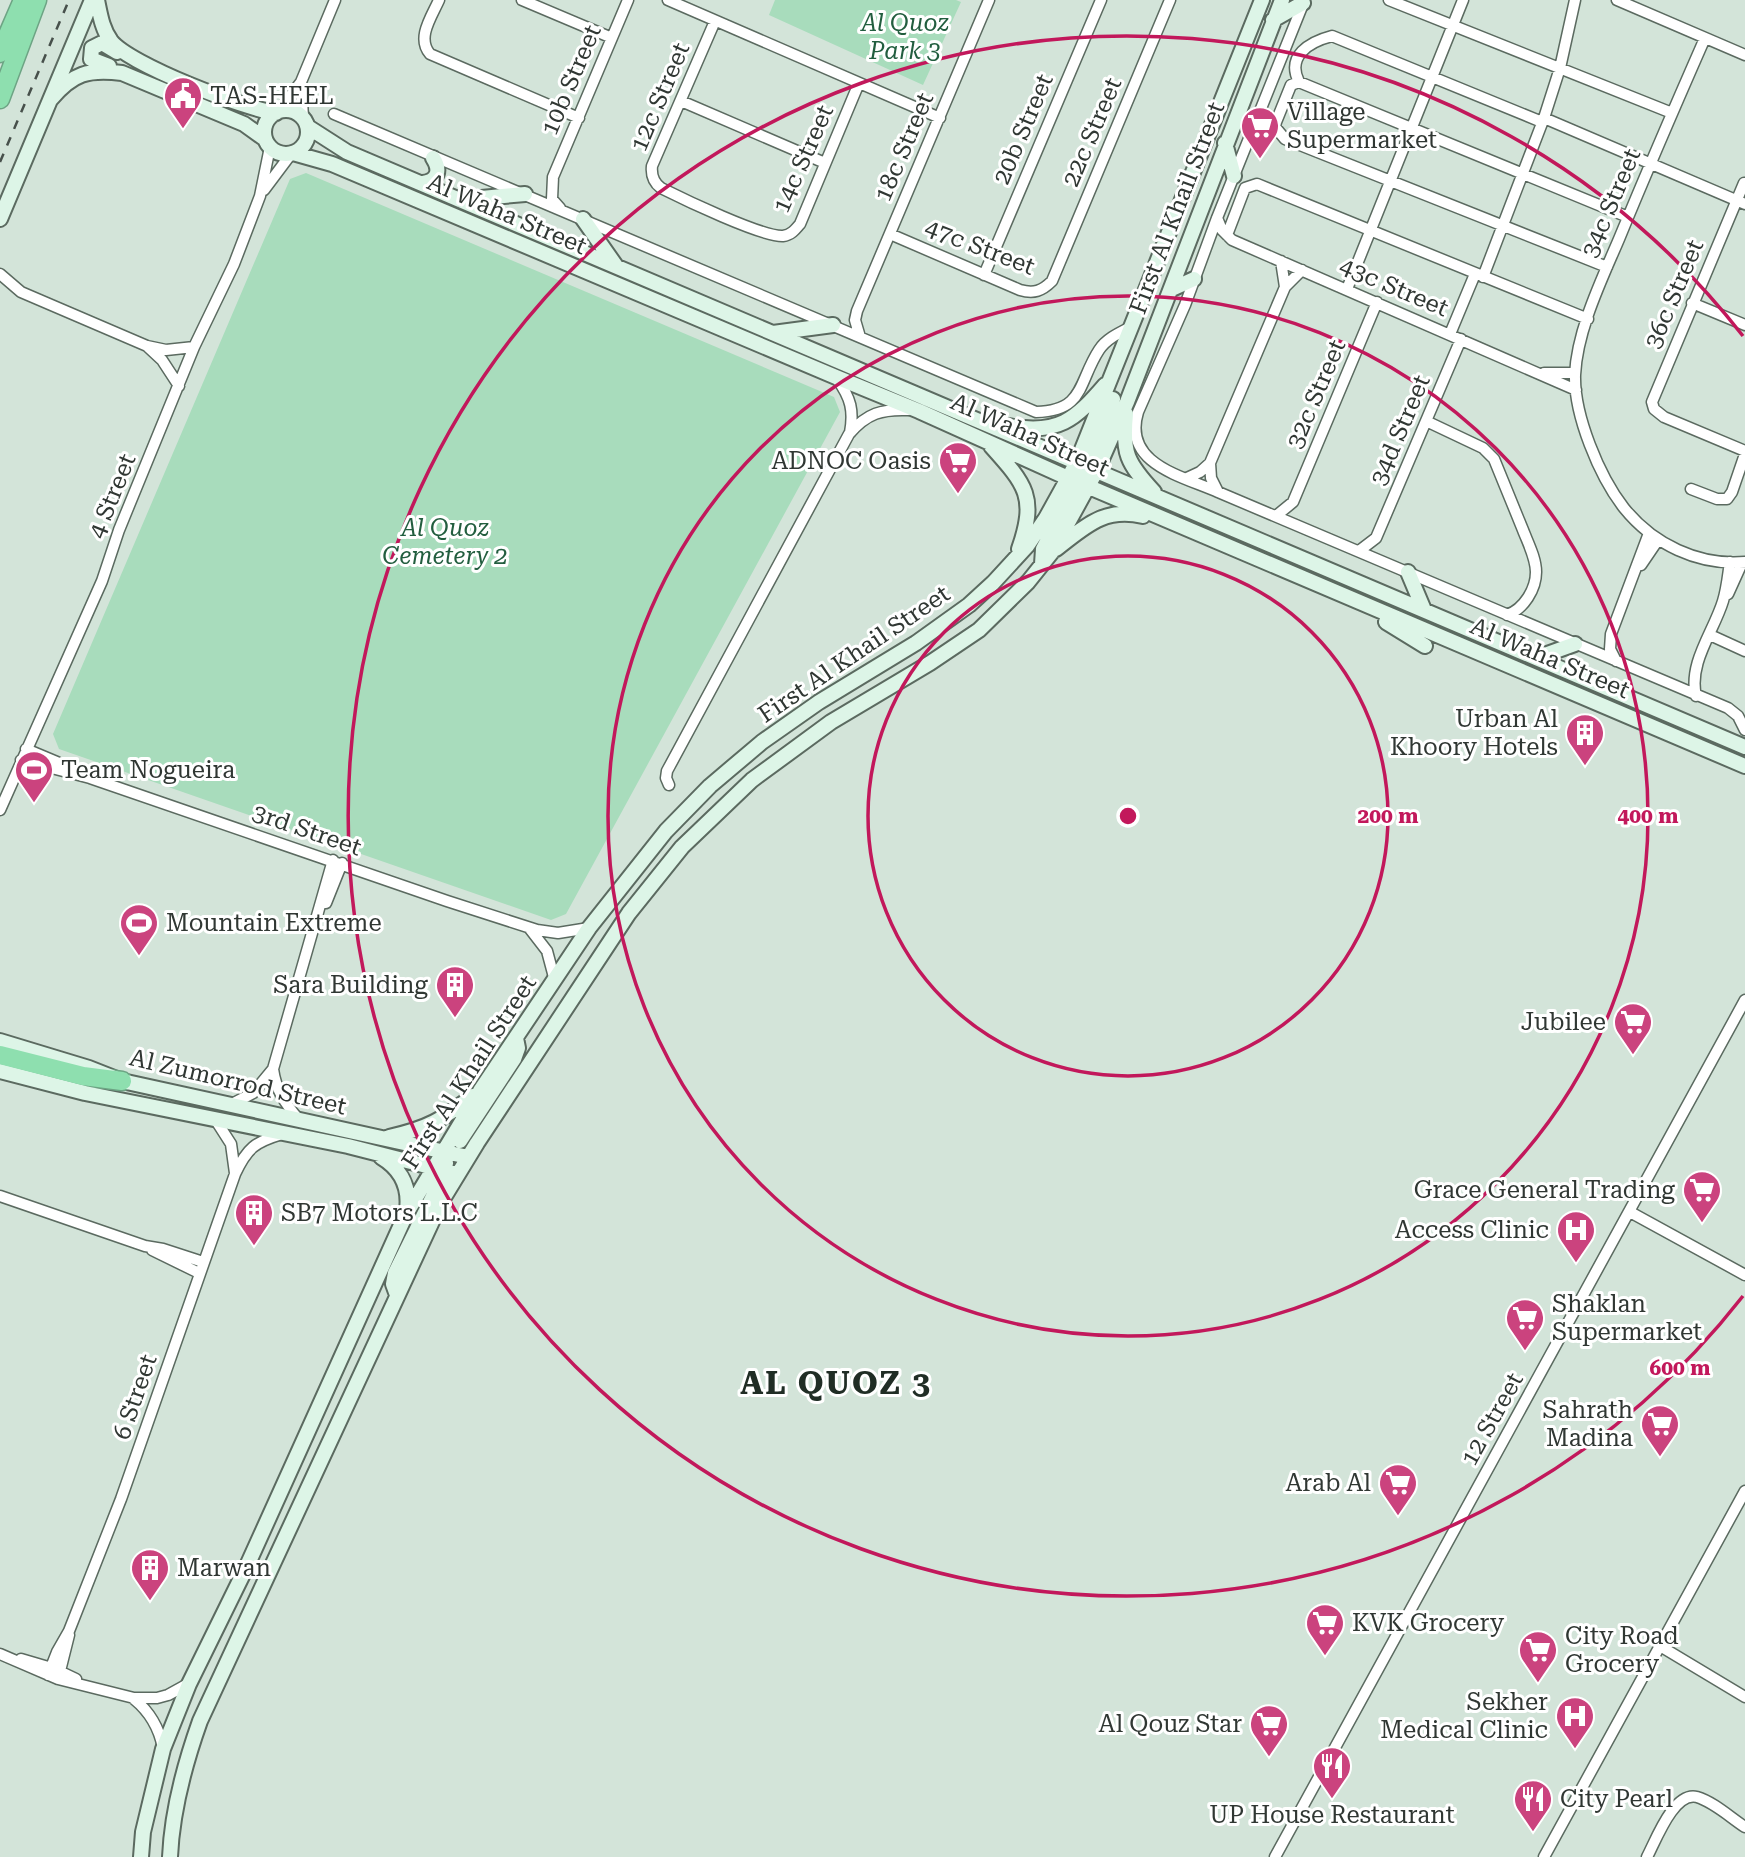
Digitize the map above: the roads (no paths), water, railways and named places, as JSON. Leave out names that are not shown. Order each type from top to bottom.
[{"type":"highway","points":[[0,53],[23,0]]},
{"type":"highway","points":[[0,99],[37,0]]},
{"type":"highway","points":[[0,1055],[83,1076],[122,1081]]},
{"type":"main road","points":[[94,0],[110,40],[134,59]]},
{"type":"main road","points":[[0,219],[94,0]]},
{"type":"main road","name":"First Al Khail Street","points":[[141,1857],[143,1832],[163,1749],[188,1684],[247,1566],[406,1214],[445,1171],[468,1157],[629,913],[663,869],[705,824],[752,780],[803,741],[979,630],[1012,599],[1052,552],[1083,474],[1115,369],[1262,0]]},
{"type":"main road","name":"First Al Khail Street","points":[[445,1171],[448,1153],[480,1091],[589,928],[666,831],[734,764],[819,702],[943,625],[977,597],[1016,559],[1083,474],[1127,402],[1282,0]]},
{"type":"main road","points":[[1273,20],[1303,1]]},
{"type":"main road","points":[[102,43],[134,59],[240,105],[277,112],[291,111],[305,122],[309,134],[304,146],[292,154],[283,154],[244,124],[94,62],[90,55],[92,48],[102,43]]},
{"type":"main road","points":[[51,99],[68,81],[83,73],[122,73]]},
{"type":"main road","points":[[268,143],[265,127],[277,112]]},
{"type":"main road","name":"Al Waha Street","points":[[305,122],[347,152],[983,421],[1175,524],[1745,766]]},
{"type":"main road","points":[[1225,143],[1234,176]]},
{"type":"main road","name":"Al Waha Street","points":[[292,154],[332,164],[988,442],[1160,498],[1745,747]]},
{"type":"main road","points":[[423,183],[435,179],[438,174],[439,168],[433,158]]},
{"type":"main road","points":[[460,200],[525,194]]},
{"type":"main road","points":[[583,219],[616,267]]},
{"type":"main road","points":[[1172,289],[1194,279]]},
{"type":"main road","points":[[773,333],[834,325]]},
{"type":"main road","points":[[983,421],[1030,430],[1051,428],[1080,413],[1115,369]]},
{"type":"main road","points":[[1127,402],[1124,442],[1128,460],[1160,498]]},
{"type":"main road","points":[[957,428],[968,426],[1196,521],[1210,519]]},
{"type":"main road","points":[[988,442],[1017,475],[1026,493],[1027,524],[1016,559]]},
{"type":"main road","points":[[1042,565],[1042,549],[1083,474]]},
{"type":"main road","points":[[1052,552],[1104,516],[1126,513],[1175,524]]},
{"type":"main road","points":[[1408,572],[1424,610]]},
{"type":"main road","points":[[1350,598],[1425,646]]},
{"type":"main road","points":[[1536,658],[1574,644]]},
{"type":"main road","points":[[170,1857],[174,1813],[200,1721],[397,1295],[393,1284],[395,1273],[445,1171],[453,1164],[448,1153],[514,1059],[518,1048],[516,1038]]},
{"type":"main road","name":"Al Zumorrod Street","points":[[0,1041],[122,1081],[468,1157]]},
{"type":"main road","name":"Al Zumorrod Street","points":[[0,1071],[85,1093],[286,1133],[445,1171]]},
{"type":"main road","points":[[382,1138],[428,1127],[480,1091]]},
{"type":"main road","points":[[371,1152],[389,1162],[403,1178],[407,1190],[406,1214]]},
{"type":"street","points":[[277,112],[301,82],[335,0]]},
{"type":"street","points":[[439,0],[426,30],[424,43],[426,50],[434,57],[579,118]]},
{"type":"street","name":"10b Street","points":[[553,177],[628,0]]},
{"type":"street","points":[[668,0],[940,118]]},
{"type":"street","name":"18c Street","points":[[860,337],[855,320],[857,311],[989,0]]},
{"type":"street","name":"20b Street","points":[[984,275],[1101,0]]},
{"type":"street","name":"22c Street","points":[[1052,281],[1170,0]]},
{"type":"street","points":[[1389,0],[1672,113]]},
{"type":"street","points":[[1347,289],[1463,0]]},
{"type":"street","points":[[1450,334],[1503,225],[1543,120],[1560,68],[1575,0]]},
{"type":"street","points":[[1617,0],[1745,55]]},
{"type":"street","points":[[528,1],[612,38]]},
{"type":"street","points":[[1303,1],[1185,305],[1138,412],[1134,430],[1138,447],[1150,461],[1186,478],[1733,712],[1745,730]]},
{"type":"street","name":"12c Street","points":[[715,21],[652,166],[653,178],[661,188],[774,235]]},
{"type":"street","points":[[1299,82],[1294,64],[1305,48],[1332,36],[1741,202]]},
{"type":"street","name":"34c Street","points":[[1576,390],[1575,373],[1581,337],[1607,267],[1705,38]]},
{"type":"street","points":[[301,82],[305,122]]},
{"type":"street","points":[[1607,267],[1285,139],[1275,127],[1291,85],[1299,82],[1628,217]]},
{"type":"street","name":"14c Street","points":[[774,235],[784,236],[797,228],[859,83]]},
{"type":"street","points":[[681,101],[825,163]]},
{"type":"street","points":[[334,114],[1028,410],[1050,412],[1065,407],[1076,397],[1101,347],[1133,326]]},
{"type":"street","name":"4 Street","points":[[0,810],[102,581],[194,347],[233,264],[260,196],[268,143]]},
{"type":"street","name":"4 Street","points":[[260,196],[292,154]]},
{"type":"street","points":[[525,194],[539,191],[553,177]]},
{"type":"street","points":[[553,177],[552,199],[562,210]]},
{"type":"street","name":"36c Street","points":[[1744,183],[1741,202],[1692,303],[1653,395],[1654,408],[1664,417],[1745,452]]},
{"type":"street","points":[[1229,237],[1245,188],[1257,184],[1588,319]]},
{"type":"street","points":[[1217,218],[1229,237]]},
{"type":"street","name":"47c Street","points":[[890,234],[1028,293],[1045,288],[1052,281]]},
{"type":"street","points":[[1205,251],[1217,241],[1229,237]]},
{"type":"street","name":"43c Street","points":[[1229,237],[1576,390]]},
{"type":"street","points":[[1281,261],[1285,287]]},
{"type":"street","points":[[1186,478],[1200,472],[1210,463],[1285,287],[1302,270]]},
{"type":"street","points":[[0,274],[21,292],[147,346],[166,350],[194,347]]},
{"type":"street","points":[[0,290],[21,292]]},
{"type":"street","name":"32c Street","points":[[1276,516],[1293,502],[1377,302]]},
{"type":"street","points":[[1692,303],[1745,325]]},
{"type":"street","points":[[834,325],[845,321],[857,311]]},
{"type":"street","name":"34d Street","points":[[1359,551],[1376,538],[1461,339]]},
{"type":"street","points":[[147,346],[162,360],[179,386]]},
{"type":"street","name":"43c Street","points":[[1540,372],[1575,373]]},
{"type":"street","points":[[836,377],[849,396],[852,408],[849,434]]},
{"type":"street","points":[[1576,390],[1588,435],[1605,479],[1629,514],[1658,540],[1693,556],[1743,562],[1696,667],[1689,677],[1674,686]]},
{"type":"street","points":[[669,785],[667,771],[849,434],[860,422],[879,411],[919,411]]},
{"type":"street","points":[[1426,421],[1483,448],[1494,459],[1536,564],[1535,582],[1525,602],[1518,610],[1507,614]]},
{"type":"street","points":[[1691,489],[1717,499],[1727,499],[1732,492],[1745,452]]},
{"type":"street","points":[[1210,463],[1211,478],[1218,492]]},
{"type":"street","points":[[1293,502],[1297,525]]},
{"type":"street","points":[[1592,651],[1603,644],[1611,634],[1648,533]]},
{"type":"street","points":[[1376,538],[1379,559]]},
{"type":"street","points":[[1636,571],[1658,540]]},
{"type":"street","points":[[1724,600],[1730,562]]},
{"type":"street","points":[[1525,602],[1527,615],[1534,626]]},
{"type":"street","points":[[1611,634],[1611,649],[1616,662]]},
{"type":"street","points":[[1710,635],[1745,651]]},
{"type":"street","points":[[1696,667],[1696,696]]},
{"type":"street","points":[[26,750],[57,762],[73,773]]},
{"type":"street","points":[[21,761],[73,773]]},
{"type":"street","name":"3rd Street","points":[[73,773],[527,926],[558,933],[589,928]]},
{"type":"street","points":[[229,1106],[253,1093],[273,1069],[315,926],[337,862]]},
{"type":"street","points":[[527,926],[547,951],[555,982]]},
{"type":"street","name":"12 Street","points":[[1275,1857],[1745,1000]]},
{"type":"street","points":[[273,1069],[282,1100],[299,1120]]},
{"type":"street","points":[[215,1119],[230,1144],[235,1174]]},
{"type":"street","name":"6 Street","points":[[54,1673],[125,1489],[235,1174],[252,1147],[286,1133]]},
{"type":"street","points":[[0,1196],[145,1246],[199,1273]]},
{"type":"street","points":[[1630,1212],[1745,1275]]},
{"type":"street","points":[[145,1246],[203,1262]]},
{"type":"street","points":[[1544,1857],[1745,1491]]},
{"type":"street","points":[[1660,1646],[1745,1697]]},
{"type":"street","points":[[3,1656],[134,1699],[157,1698],[188,1684]]},
{"type":"street","points":[[134,1699],[156,1726],[163,1749]]},
{"type":"street","points":[[1647,1857],[1677,1803],[1688,1796],[1701,1799],[1745,1827]]},
{"type":"railway","points":[[0,162],[69,0]]},
{"type":"place","name":"TAS-HEEL","points":[[183,130]]},
{"type":"place","name":"Village Supermarket","points":[[1260,160]]},
{"type":"place","name":"ADNOC Oasis","points":[[958,495]]},
{"type":"place","name":"Urban Al Khoory Hotels","points":[[1585,767]]},
{"type":"place","name":"Team Nogueira","points":[[34,804]]},
{"type":"place","name":"Mountain Extreme","points":[[139,957]]},
{"type":"place","name":"Sara Building","points":[[455,1019]]},
{"type":"place","name":"Jubilee","points":[[1633,1056]]},
{"type":"place","name":"Grace General Trading","points":[[1702,1224]]},
{"type":"place","name":"SB7 Motors L.L.C","points":[[254,1247]]},
{"type":"place","name":"Access Clinic","points":[[1576,1264]]},
{"type":"place","name":"Shaklan Supermarket","points":[[1525,1352]]},
{"type":"place","name":"Sahrath Madina","points":[[1660,1458]]},
{"type":"place","name":"Arab Al","points":[[1398,1517]]},
{"type":"place","name":"Marwan","points":[[150,1602]]},
{"type":"place","name":"KVK Grocery","points":[[1325,1657]]},
{"type":"place","name":"City Road Grocery","points":[[1538,1684]]},
{"type":"place","name":"Sekher Medical Clinic","points":[[1575,1750]]},
{"type":"place","name":"Al Qouz Star","points":[[1269,1758]]},
{"type":"place","name":"UP House Restaurant","points":[[1332,1800]]},
{"type":"place","name":"City Pearl","points":[[1533,1833]]},
{"type":"district","name":"AL QUOZ 3","points":[[836,1383]]},
{"type":"park label","name":"Al Quoz Park 3","points":[[905,37]]},
{"type":"park label","name":"Al Quoz Cemetery 2","points":[[445,542]]}]
